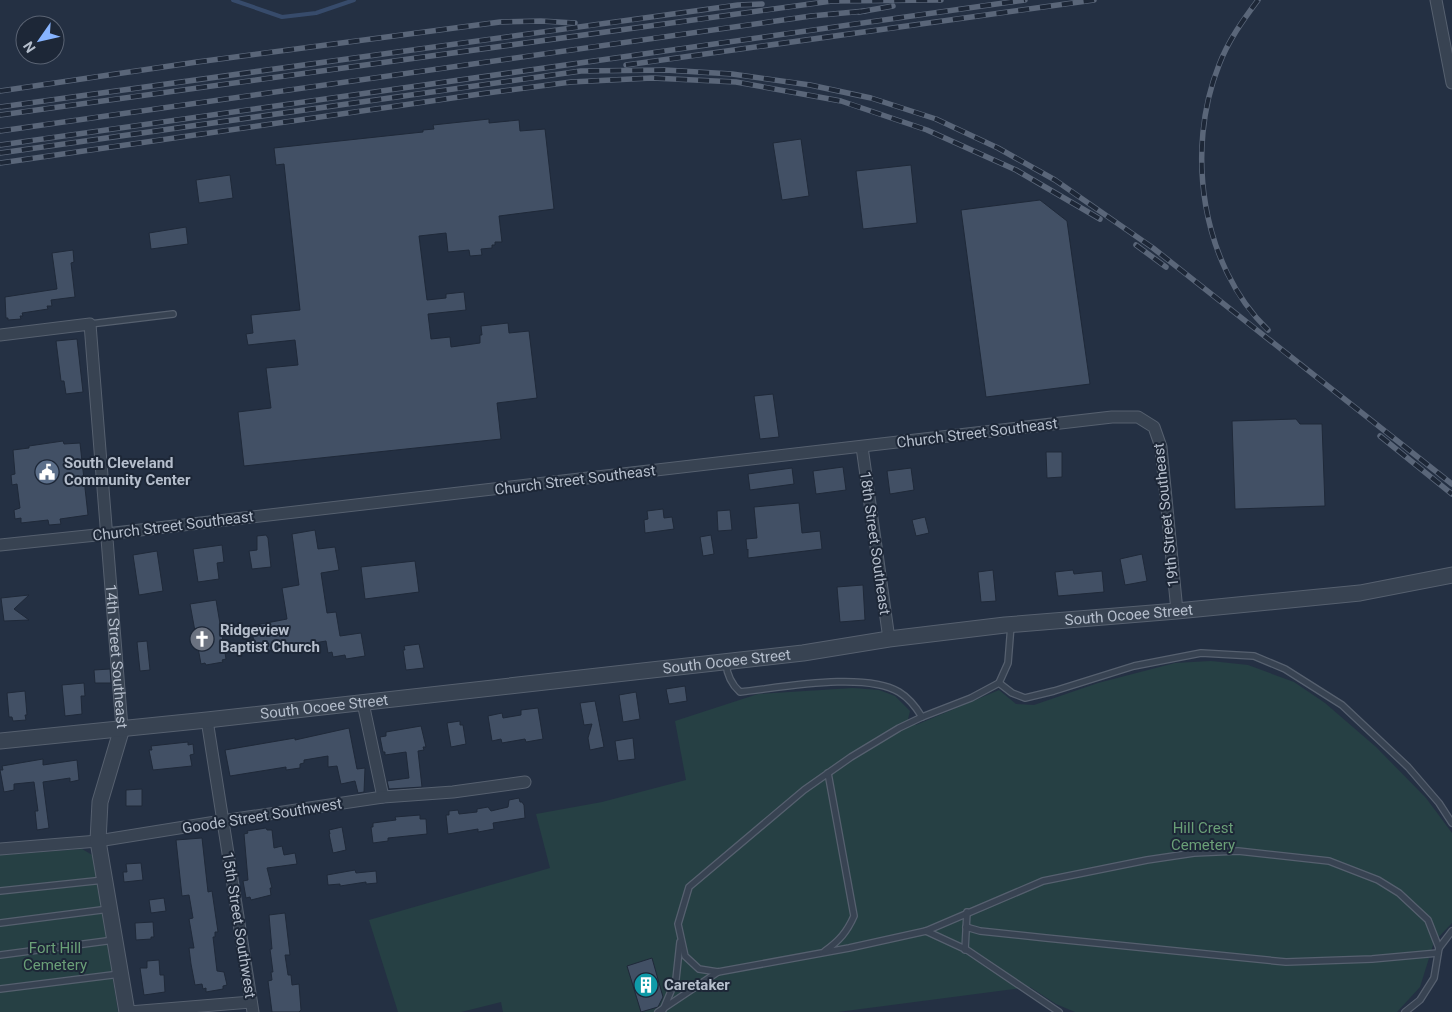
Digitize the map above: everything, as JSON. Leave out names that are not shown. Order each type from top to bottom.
[{"type":"street","points":[[1436,0],[1452,83]]},
{"type":"street","points":[[0,335],[90,324]]},
{"type":"street","name":"14th Street Southeast","points":[[90,324],[122,728],[100,802],[98,841],[128,1012]]},
{"type":"street","name":"Church Street Southeast","points":[[0,545],[1112,417],[1138,417],[1148,422]]},
{"type":"street","name":"19th Street Southeast","points":[[1148,422],[1154,426],[1161,447],[1176,611]]},
{"type":"street","name":"18th Street Southeast","points":[[862,447],[890,639]]},
{"type":"street","name":"South Ocoee Street","points":[[0,740],[207,720],[803,653],[890,639],[1011,625],[1360,593],[1451,576]]},
{"type":"street","points":[[363,702],[383,797]]},
{"type":"street","name":"15th Street Southwest","points":[[207,720],[252,1007]]},
{"type":"street","name":"Goode Street Southwest","points":[[0,849],[98,841],[383,797],[453,792],[525,782]]},
{"type":"street","points":[[128,1012],[252,1007]]},
{"type":"lane","points":[[90,324],[173,314]]},
{"type":"lane","points":[[1011,625],[1008,663],[1000,683],[971,698],[922,717],[875,742],[828,773],[758,827],[689,886],[678,924],[685,956],[699,969],[718,972],[926,931],[1043,881],[1147,860],[1194,853],[1238,852],[1328,861],[1378,880],[1399,894],[1428,920],[1439,951]]},
{"type":"lane","points":[[1000,683],[1012,693],[1025,698],[1134,666],[1201,653],[1254,656],[1285,670],[1342,705],[1408,767],[1439,803],[1452,823]]},
{"type":"lane","points":[[725,661],[726,671],[732,685],[740,692],[822,684],[879,684],[898,691],[913,703],[922,717]]},
{"type":"lane","points":[[823,952],[839,941],[848,930],[854,916],[828,773]]},
{"type":"lane","points":[[0,891],[104,880]]},
{"type":"lane","points":[[0,923],[109,909]]},
{"type":"lane","points":[[965,950],[967,912]]},
{"type":"lane","points":[[966,927],[980,931],[1286,962],[1372,959],[1439,951]]},
{"type":"lane","points":[[926,931],[965,950],[1059,1012]]},
{"type":"lane","points":[[1405,1012],[1420,1000],[1434,978],[1439,951],[1452,931]]},
{"type":"lane","points":[[661,1011],[676,979],[681,938]]},
{"type":"lane","points":[[0,955],[114,940]]},
{"type":"lane","points":[[661,1011],[718,972]]},
{"type":"lane","points":[[0,989],[120,974]]},
{"type":"green space","name":"Hill Crest Cemetery","points":[[1211,661],[1248,665],[1294,682],[1325,703],[1376,747],[1426,798],[1452,833],[1452,923],[1434,942],[1420,987],[1397,1012],[1075,1012],[1056,1004],[1030,987],[838,1012],[503,1012],[501,1002],[461,1012],[398,1012],[369,920],[550,868],[536,814],[602,802],[686,780],[675,721],[758,694],[853,688],[879,690],[895,696],[910,711],[908,719],[916,725],[999,690],[1016,704],[1034,705],[1098,683],[1175,663]]},
{"type":"green space","name":"Fort Hill Cemetery","points":[[82,849],[94,856],[118,1012],[0,1012],[0,855]]},
{"type":"building","points":[[489,119],[489,123],[519,120],[520,131],[545,129],[554,209],[499,216],[502,242],[495,242],[492,248],[481,249],[482,255],[470,256],[469,250],[448,252],[446,233],[419,236],[427,300],[446,298],[446,294],[464,292],[466,310],[428,314],[431,339],[450,337],[451,347],[480,343],[480,335],[482,335],[481,326],[508,323],[509,333],[529,331],[537,398],[497,403],[501,439],[244,466],[238,412],[271,408],[266,368],[298,365],[295,340],[248,345],[246,334],[253,333],[251,315],[300,310],[284,164],[276,165],[274,148],[423,132],[423,130],[434,129],[433,125]]},
{"type":"building","points":[[801,139],[809,196],[782,200],[773,143]]},
{"type":"building","points":[[911,165],[917,223],[863,229],[856,171]]},
{"type":"building","points":[[230,175],[233,198],[199,203],[196,180]]},
{"type":"building","points":[[1040,200],[1067,221],[1090,384],[986,397],[961,210]]},
{"type":"building","points":[[186,227],[188,244],[151,249],[149,233]]},
{"type":"building","points":[[73,250],[74,262],[71,263],[75,297],[51,300],[52,306],[47,306],[48,309],[22,313],[21,319],[8,320],[6,318],[5,297],[57,289],[52,253]]},
{"type":"building","points":[[77,339],[83,392],[66,394],[64,381],[61,381],[56,341]]},
{"type":"building","points":[[773,394],[779,437],[760,439],[754,396]]},
{"type":"building","points":[[1296,419],[1300,424],[1322,424],[1325,506],[1235,509],[1232,421]]},
{"type":"building","points":[[63,441],[64,444],[80,443],[88,515],[60,519],[61,524],[49,525],[48,520],[21,523],[21,518],[15,519],[14,510],[20,508],[17,484],[12,485],[11,475],[15,474],[13,450]]},
{"type":"building","points":[[1046,452],[1062,452],[1062,477],[1047,478]]},
{"type":"building","points":[[843,467],[846,490],[816,494],[813,471]]},
{"type":"building","points":[[792,468],[794,484],[750,490],[748,474]]},
{"type":"building","points":[[911,468],[914,490],[890,494],[887,471]]},
{"type":"building","points":[[799,503],[802,533],[820,531],[822,549],[748,558],[746,539],[757,538],[754,507]]},
{"type":"building","points":[[663,509],[664,518],[672,517],[674,529],[645,533],[644,520],[648,519],[647,511]]},
{"type":"building","points":[[730,510],[732,530],[718,531],[717,511]]},
{"type":"building","points":[[925,517],[929,533],[916,536],[912,520]]},
{"type":"building","points":[[315,530],[318,549],[335,547],[339,570],[321,573],[327,613],[336,612],[340,636],[361,633],[365,656],[346,659],[345,655],[333,657],[332,652],[328,653],[326,641],[302,645],[301,648],[285,651],[285,648],[256,653],[251,626],[287,619],[282,588],[299,585],[292,534]]},
{"type":"building","points":[[266,535],[268,538],[271,567],[252,569],[249,551],[257,550],[257,536]]},
{"type":"building","points":[[711,535],[714,554],[703,556],[700,537]]},
{"type":"building","points":[[222,545],[224,562],[217,563],[219,579],[198,582],[193,549]]},
{"type":"building","points":[[157,551],[163,591],[139,595],[133,555]]},
{"type":"building","points":[[1142,554],[1147,581],[1125,585],[1120,559]]},
{"type":"building","points":[[415,561],[419,592],[365,599],[361,567]]},
{"type":"building","points":[[993,570],[996,601],[981,602],[978,572]]},
{"type":"building","points":[[1073,570],[1074,574],[1102,571],[1104,592],[1058,596],[1055,572]]},
{"type":"building","points":[[863,585],[865,620],[840,622],[837,587]]},
{"type":"building","points":[[29,595],[14,609],[29,620],[4,621],[1,598]]},
{"type":"building","points":[[216,600],[226,659],[222,660],[223,662],[206,665],[205,663],[201,664],[190,604]]},
{"type":"building","points":[[147,641],[150,670],[140,671],[137,642]]},
{"type":"building","points":[[419,644],[424,668],[406,670],[404,646]]},
{"type":"building","points":[[110,669],[111,683],[95,683],[94,670]]},
{"type":"building","points":[[84,683],[85,696],[81,696],[82,714],[65,716],[62,685]]},
{"type":"building","points":[[685,686],[687,701],[669,704],[666,689]]},
{"type":"building","points":[[25,691],[26,720],[13,721],[12,717],[9,717],[7,693]]},
{"type":"building","points":[[636,692],[640,719],[623,722],[619,695]]},
{"type":"building","points":[[595,701],[604,747],[590,750],[588,738],[592,724],[584,725],[580,703]]},
{"type":"building","points":[[538,708],[543,739],[526,742],[525,739],[502,743],[501,739],[492,741],[488,716],[502,713],[503,718],[521,715],[521,710]]},
{"type":"building","points":[[460,721],[460,725],[463,725],[466,744],[451,747],[447,723]]},
{"type":"building","points":[[421,726],[426,747],[423,747],[424,750],[418,751],[422,787],[389,789],[387,781],[409,778],[406,752],[385,755],[380,737],[386,736],[386,732]]},
{"type":"building","points":[[349,728],[357,769],[365,768],[364,792],[358,793],[355,781],[341,784],[337,766],[328,767],[328,756],[304,760],[304,763],[300,764],[300,768],[286,770],[286,767],[230,776],[225,750],[295,738],[295,740]]},
{"type":"building","points":[[633,738],[635,759],[618,761],[615,741]]},
{"type":"building","points":[[188,742],[188,745],[193,744],[194,754],[190,755],[192,766],[153,770],[149,750],[152,750],[151,746]]},
{"type":"building","points":[[43,759],[43,765],[77,760],[79,780],[70,782],[70,778],[43,782],[49,828],[37,830],[35,811],[38,811],[34,782],[14,784],[14,790],[4,792],[0,770],[3,770],[2,766]]},
{"type":"building","points":[[142,789],[142,806],[126,806],[126,790]]},
{"type":"building","points":[[519,798],[520,802],[524,805],[525,818],[493,823],[494,829],[478,832],[478,829],[448,834],[446,815],[449,815],[449,811],[458,810],[459,814],[477,812],[477,809],[488,807],[491,811],[508,807],[509,800]]},
{"type":"building","points":[[420,815],[420,819],[426,819],[427,834],[388,838],[388,841],[373,843],[371,827],[373,827],[373,823],[396,820],[395,817]]},
{"type":"building","points":[[342,827],[346,850],[333,853],[329,830]]},
{"type":"building","points":[[266,828],[267,830],[272,830],[274,848],[282,846],[284,855],[295,853],[297,864],[267,868],[272,888],[270,888],[271,895],[251,900],[250,897],[246,898],[243,881],[248,880],[244,834],[248,833],[247,831]]},
{"type":"building","points":[[202,838],[208,892],[212,891],[218,932],[215,932],[215,937],[213,937],[217,971],[224,972],[227,985],[223,986],[223,989],[206,992],[206,988],[203,989],[202,984],[195,985],[189,948],[194,948],[189,919],[193,918],[189,895],[182,896],[176,840]]},
{"type":"building","points":[[141,863],[143,880],[124,882],[123,872],[127,872],[126,864]]},
{"type":"building","points":[[355,870],[356,873],[376,871],[377,883],[328,885],[327,875]]},
{"type":"building","points":[[164,898],[166,911],[151,913],[149,900]]},
{"type":"building","points":[[285,913],[290,955],[285,955],[288,975],[291,975],[292,985],[299,984],[301,1010],[299,1012],[272,1012],[268,981],[272,980],[271,972],[273,972],[269,915]]},
{"type":"building","points":[[153,922],[154,937],[136,940],[135,923]]},
{"type":"building","name":"Caretaker","points":[[652,958],[663,997],[658,1007],[641,1012],[627,966]]},
{"type":"building","points":[[159,960],[160,975],[164,975],[165,992],[144,995],[140,968],[147,968],[147,961]]},
{"type":"waterway","points":[[233,0],[282,17],[316,13],[354,0]]},
{"type":"railway","points":[[0,115],[832,1],[941,0]]},
{"type":"railway","points":[[0,145],[1025,0]]},
{"type":"railway","points":[[626,65],[1094,0]]},
{"type":"railway","points":[[1258,0],[1231,39],[1219,65],[1209,98],[1203,133],[1202,169],[1206,205],[1214,240],[1227,273],[1245,303],[1268,330]]},
{"type":"railway","points":[[0,107],[738,5],[762,4]]},
{"type":"railway","points":[[859,12],[893,6]]},
{"type":"railway","points":[[0,131],[811,16],[865,11]]},
{"type":"railway","points":[[0,91],[197,62],[500,22],[541,21],[575,23]]},
{"type":"railway","points":[[0,153],[581,71],[665,70],[732,74],[810,85],[871,98],[936,119],[998,148],[1055,180],[1153,248],[1452,484]]},
{"type":"railway","points":[[0,163],[571,82],[652,78],[736,82],[841,101],[927,130],[1016,170],[1100,219]]},
{"type":"railway","points":[[1136,245],[1166,267]]},
{"type":"railway","points":[[1380,436],[1452,494]]},
{"type":"place","name":"South Cleveland Community Center","points":[[47,472]]},
{"type":"place","name":"Ridgeview Baptist Church","points":[[202,639]]},
{"type":"place","name":"Caretaker","points":[[646,985]]}]
